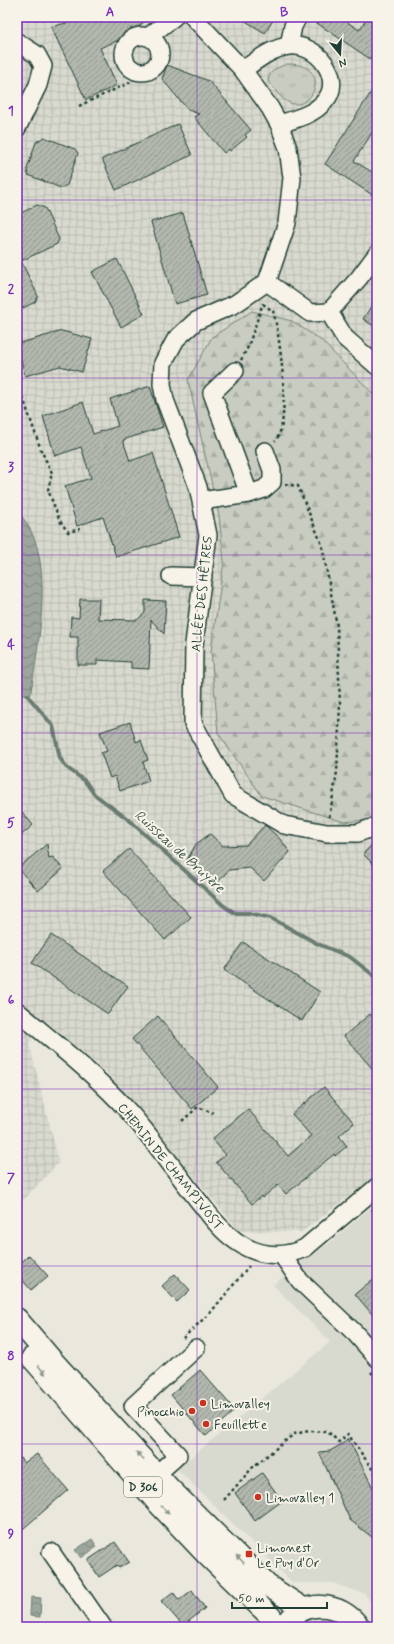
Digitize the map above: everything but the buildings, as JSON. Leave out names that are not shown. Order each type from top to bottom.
[{"type":"main road","name":"D 306","points":[[17,1319],[51,1359],[157,1474],[267,1585],[304,1609]]},
{"type":"main road","name":"D 306","points":[[17,1340],[93,1430],[158,1503],[208,1556],[271,1617],[274,1627]]},
{"type":"main road","points":[[284,1627],[295,1614],[304,1609],[316,1606],[328,1606],[340,1610],[350,1617],[359,1627]]},
{"type":"street","points":[[148,37],[174,17]]},
{"type":"street","points":[[193,17],[243,70],[279,124],[288,148],[292,178],[287,223],[267,282],[310,313],[329,312],[359,278],[377,254]]},
{"type":"street","points":[[288,46],[293,26],[298,17]]},
{"type":"street","points":[[142,36],[148,37],[157,44],[160,56],[155,67],[150,71],[138,72],[128,66],[124,55],[124,49],[131,40],[142,36]]},
{"type":"street","points":[[17,42],[37,55],[43,66],[38,85],[17,128]]},
{"type":"street","points":[[243,70],[273,51],[288,46],[300,46],[314,51],[327,66],[332,80],[331,90],[325,101],[309,114],[279,124]]},
{"type":"street","name":"ALLÉE DES HÊTRES","points":[[267,282],[235,304],[196,321],[176,339],[164,363],[162,384],[165,400],[198,487],[208,535],[194,644],[193,723],[233,795],[284,825],[327,834],[358,833],[374,826]]},
{"type":"street","points":[[329,312],[345,338],[377,366]]},
{"type":"street","points":[[235,371],[212,393],[249,494]]},
{"type":"street","points":[[201,501],[249,494],[264,489],[272,482],[272,470],[266,451]]},
{"type":"street","points":[[171,576],[203,577]]},
{"type":"street","name":"CHEMIN DE CHAMPIVOST","points":[[17,1011],[98,1079],[131,1113],[218,1226],[236,1242],[259,1254],[282,1255],[293,1253],[305,1248],[377,1187]]},
{"type":"street","points":[[282,1255],[300,1281],[355,1334],[377,1358]]},
{"type":"street","points":[[157,1474],[178,1455],[133,1406],[196,1348]]},
{"type":"street","points":[[51,1552],[102,1627]]},
{"type":"path","points":[[79,106],[133,82],[138,72]]},
{"type":"path","points":[[235,371],[248,347],[262,304],[267,282]]},
{"type":"path","points":[[262,304],[273,311],[278,329],[284,414],[280,436],[266,451]]},
{"type":"path","points":[[17,395],[24,398],[39,444],[52,473],[48,490],[60,521],[68,532],[80,529]]},
{"type":"path","points":[[272,482],[298,486],[322,545],[337,626],[340,704],[337,772],[327,834]]},
{"type":"path","points":[[182,1120],[198,1107],[213,1113]]},
{"type":"path","points":[[177,1344],[211,1312],[249,1266]]},
{"type":"path","points":[[224,1500],[253,1467],[294,1434],[308,1431],[328,1432],[339,1442],[348,1434],[375,1474],[377,1473]]},
{"type":"shaded area","points":[[17,17],[377,17],[377,1175],[302,1232],[239,1231],[107,1073],[47,1022],[29,1043],[59,1162],[17,1207]]},
{"type":"shaded area","points":[[377,1202],[377,1612],[365,1594],[332,1583],[293,1583],[177,1469],[330,1342],[273,1285],[301,1262],[328,1244]]},
{"type":"green space","points":[[287,64],[301,66],[310,71],[314,78],[315,86],[312,94],[306,101],[299,104],[290,103],[283,99],[268,81],[272,71]]},
{"type":"green space","points":[[252,311],[292,321],[322,341],[377,398],[377,819],[344,822],[262,796],[218,733],[211,651],[224,561],[219,516],[188,380],[212,337]]},
{"type":"water","points":[[17,510],[31,531],[38,549],[41,569],[41,613],[30,698],[17,692]]},
{"type":"water","points":[[92,1539],[97,1547],[81,1558],[75,1550]]},
{"type":"water","points":[[31,1597],[41,1598],[40,1617],[30,1616]]},
{"type":"waterway","name":"Ruisseau de Bruyère","points":[[27,695],[53,726],[60,758],[66,767],[85,781],[94,794],[129,820],[224,906],[235,913],[249,913],[271,918],[318,944],[350,957],[377,978]]},
{"type":"place","name":"Limovalley","points":[[203,1403]]},
{"type":"place","name":"Pinocchio","points":[[192,1411]]},
{"type":"place","name":"Feuillette","points":[[206,1424]]},
{"type":"place","name":"Limovalley 1","points":[[258,1497]]},
{"type":"place","name":"Limonest Le Puy d'Or","points":[[249,1554]]}]
